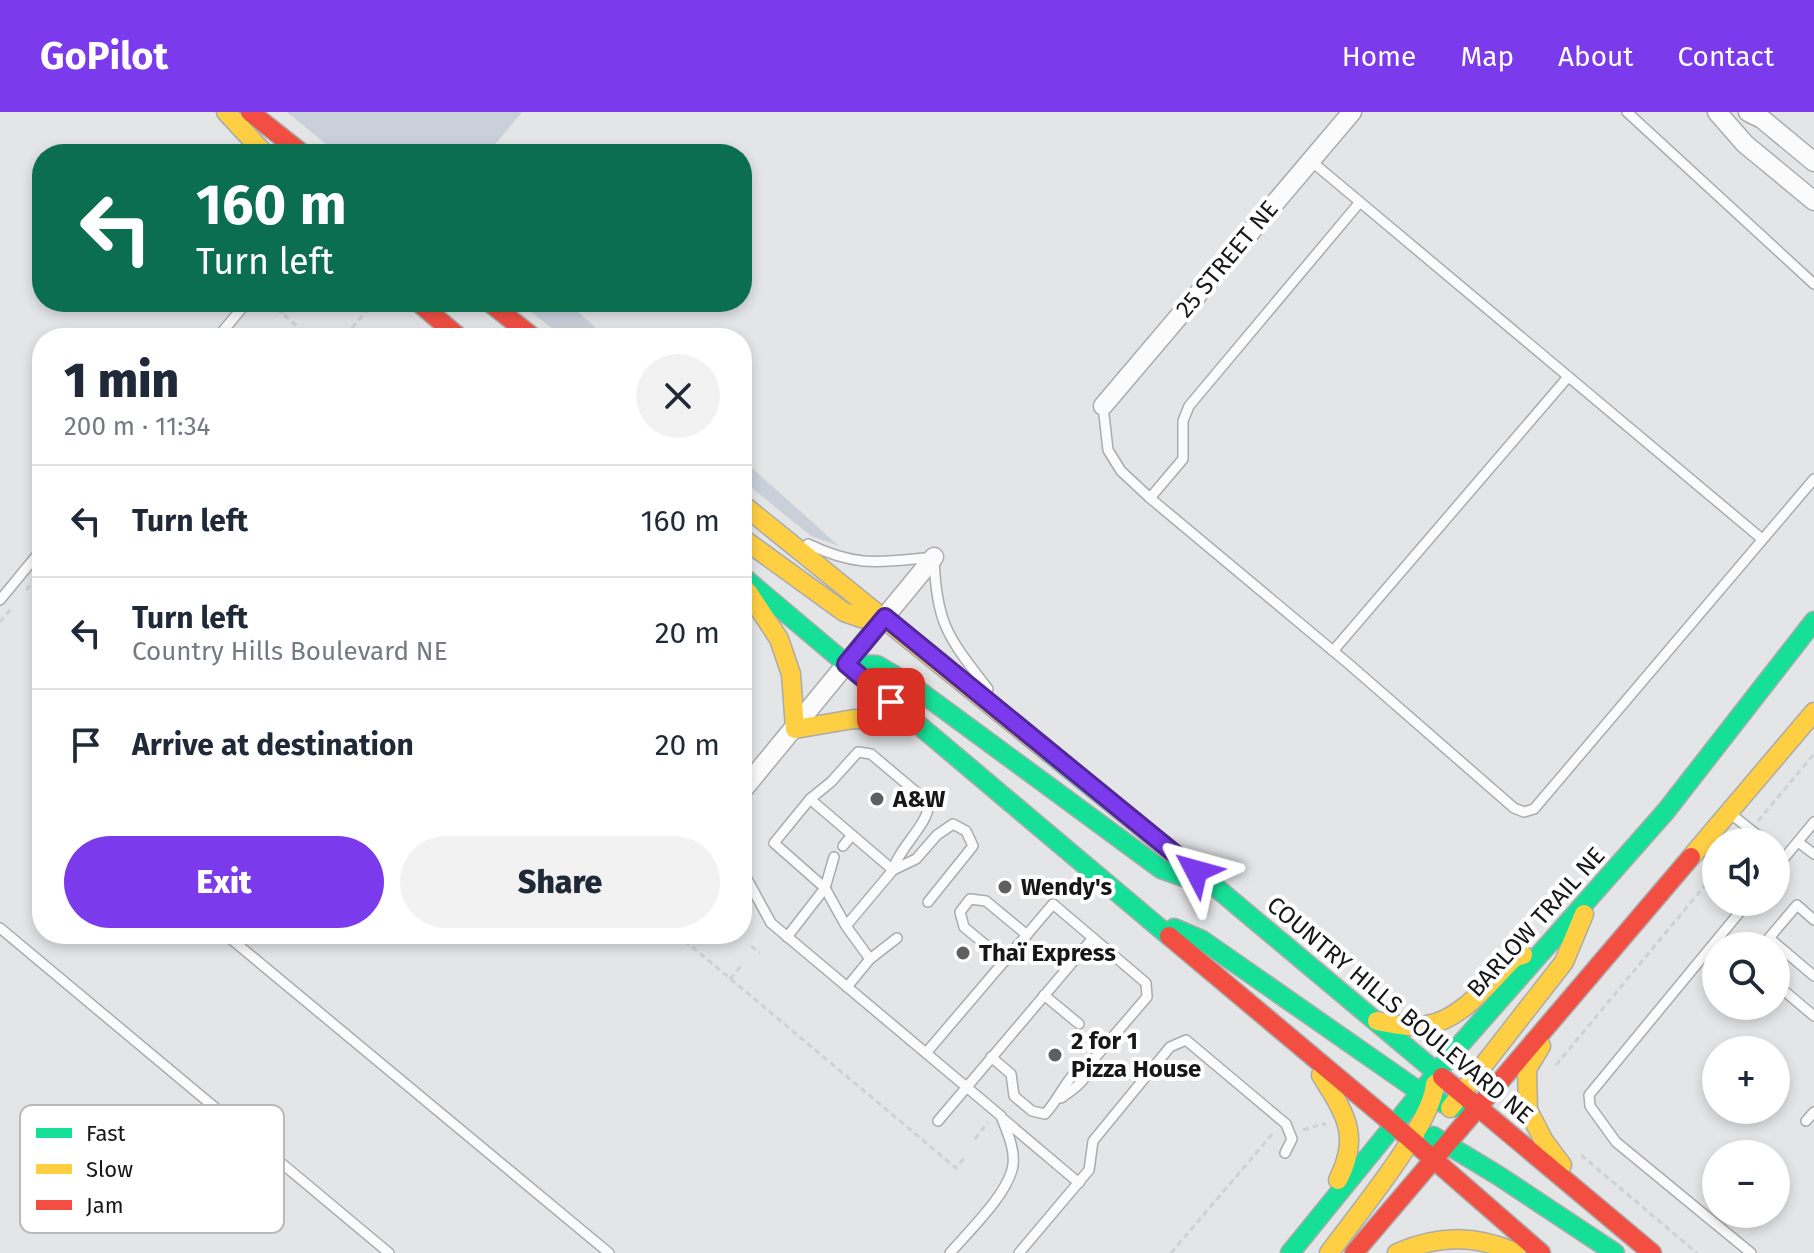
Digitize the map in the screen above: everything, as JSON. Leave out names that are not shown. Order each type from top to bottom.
[{"type":"main road","points":[[226,112],[256,144]]},
{"type":"main road","points":[[250,112],[290,144]]},
{"type":"main road","points":[[430,312],[448,328]]},
{"type":"main road","points":[[502,312],[522,328]]},
{"type":"main road","name":"COUNTRY HILLS BOULEVARD NE","points":[[752,512],[1219,890],[1437,1072],[1441,1098],[1478,1108],[1652,1253]]},
{"type":"main road","points":[[752,545],[844,612],[861,618],[885,617]]},
{"type":"main road","points":[[752,584],[1393,1124],[1415,1135],[1442,1141],[1615,1253]]},
{"type":"main road","points":[[752,599],[779,639],[791,674],[795,729],[862,717],[914,721]]},
{"type":"main road","name":"BARLOW TRAIL NE","points":[[1290,1253],[1393,1124],[1441,1098],[1437,1072],[1666,811],[1814,621]]},
{"type":"main road","points":[[846,664],[877,665],[911,685],[1161,869],[1219,890]]},
{"type":"main road","points":[[1784,746],[1794,719],[1814,691]]},
{"type":"main road","points":[[1354,1253],[1433,1160],[1442,1141],[1478,1108],[1814,712]]},
{"type":"main road","points":[[1329,1253],[1441,1098],[1564,962],[1590,898]]},
{"type":"main road","points":[[1149,918],[1202,940],[1441,1098]]},
{"type":"main road","points":[[1377,1021],[1413,1026],[1435,1024],[1467,1003],[1515,957],[1542,951]]},
{"type":"main road","points":[[1567,1002],[1527,1069],[1528,1110],[1544,1141],[1585,1197]]},
{"type":"main road","points":[[1304,1236],[1349,1163],[1352,1131],[1308,1055]]},
{"type":"main road","points":[[1441,1098],[1442,1141]]},
{"type":"main road","points":[[1415,1135],[1433,1160],[1541,1253]]},
{"type":"main road","points":[[1397,1253],[1435,1239],[1460,1237],[1486,1241],[1516,1253]]},
{"type":"street","name":"25 STREET NE","points":[[1103,406],[1352,112]]},
{"type":"street","points":[[1717,112],[1745,144],[1814,201]]},
{"type":"street","points":[[1748,112],[1762,119],[1814,162]]},
{"type":"street","points":[[752,779],[934,557]]},
{"type":"lane","points":[[1627,112],[1814,284]]},
{"type":"lane","points":[[1311,161],[1762,539]]},
{"type":"lane","points":[[1150,498],[1183,459],[1183,421],[1189,406],[1360,202]]},
{"type":"lane","points":[[225,328],[239,312]]},
{"type":"lane","points":[[1333,651],[1568,377]]},
{"type":"lane","points":[[1103,406],[1108,450],[1121,471],[1514,808],[1524,812],[1534,809],[1814,479]]},
{"type":"lane","points":[[770,526],[835,557],[855,561],[871,563],[934,557],[935,596],[947,632],[1011,721]]},
{"type":"lane","points":[[0,600],[32,561]]},
{"type":"lane","points":[[870,959],[846,926],[825,888],[774,843],[810,799],[831,782],[858,752],[871,754],[928,802],[924,821],[896,856],[893,870]]},
{"type":"lane","points":[[810,799],[893,870]]},
{"type":"lane","points":[[1729,812],[1749,828]]},
{"type":"lane","points":[[1790,851],[1814,822]]},
{"type":"lane","points":[[846,926],[893,870],[916,859],[937,835],[953,824],[966,831],[973,846],[928,902]]},
{"type":"lane","points":[[843,846],[852,835]]},
{"type":"lane","points":[[1798,842],[1814,854]]},
{"type":"lane","points":[[787,937],[825,888],[834,857]]},
{"type":"lane","points":[[752,888],[771,923],[1079,1183]]},
{"type":"lane","points":[[1005,961],[964,927],[960,912],[970,899],[986,901],[1027,935]]},
{"type":"lane","points":[[926,1053],[1053,904],[1146,983],[1147,997],[1093,1060],[1081,1064],[1045,1114],[1032,1111],[1014,1096],[1011,1074],[991,1057]]},
{"type":"lane","points":[[1774,932],[1797,905],[1814,920]]},
{"type":"lane","points":[[1723,932],[1736,916]]},
{"type":"lane","points":[[0,928],[212,1105]]},
{"type":"lane","points":[[847,987],[870,959],[897,938]]},
{"type":"lane","points":[[938,1121],[1093,938]]},
{"type":"lane","points":[[237,944],[609,1253]]},
{"type":"lane","points":[[1790,956],[1814,976]]},
{"type":"lane","points":[[1702,958],[1589,1095],[1590,1106],[1616,1142],[1702,1207]]},
{"type":"lane","points":[[1044,995],[1079,1024]]},
{"type":"lane","points":[[1790,996],[1814,1016]]},
{"type":"lane","points":[[1019,1253],[1089,1170],[1093,1141],[1170,1047],[1186,1040],[1286,1124],[1292,1139],[1285,1153]]},
{"type":"lane","points":[[1806,1121],[1814,1112]]},
{"type":"lane","points":[[950,1253],[1001,1191],[1013,1167],[1012,1145],[1001,1116]]},
{"type":"lane","points":[[284,1165],[389,1253]]},
{"type":"lane","points":[[1726,1228],[1751,1253]]},
{"type":"lane","points":[[957,1244],[968,1253]]},
{"type":"path","points":[[352,328],[365,312]]},
{"type":"path","points":[[282,313],[299,328]]},
{"type":"path","points":[[1753,828],[1814,754]]},
{"type":"path","points":[[1547,1076],[1702,889]]},
{"type":"path","points":[[689,944],[956,1168],[966,1156]]},
{"type":"path","points":[[753,949],[760,953]]},
{"type":"path","points":[[730,979],[741,966]]},
{"type":"path","points":[[975,1139],[988,1122]]},
{"type":"path","points":[[1300,1130],[1323,1124],[1331,1128]]},
{"type":"path","points":[[1171,1253],[1273,1131],[1281,1137]]},
{"type":"path","points":[[1581,1155],[1697,1253]]},
{"type":"shaded area","points":[[287,112],[522,112],[495,144],[326,144]]},
{"type":"shaded area","points":[[532,312],[578,312],[596,328],[552,328]]},
{"type":"shaded area","points":[[752,468],[839,546],[811,536],[752,488]]},
{"type":"traffic: fast","points":[[752,584],[1169,936]]},
{"type":"traffic: fast","points":[[1290,1253],[1451,1055],[1666,811],[1814,621]]},
{"type":"traffic: fast","points":[[846,664],[877,665],[911,685],[1161,869],[1201,883]]},
{"type":"traffic: fast","points":[[1047,751],[1442,1077]]},
{"type":"traffic: fast","points":[[1174,928],[1202,940],[1420,1092],[1451,1107],[1478,1108]]},
{"type":"traffic: fast","points":[[1433,1136],[1615,1253]]},
{"type":"traffic: slow","points":[[226,112],[256,144]]},
{"type":"traffic: slow","points":[[752,512],[1047,751]]},
{"type":"traffic: slow","points":[[752,545],[844,612],[861,618],[885,617]]},
{"type":"traffic: slow","points":[[752,598],[779,639],[791,674],[795,729],[854,719],[914,721]]},
{"type":"traffic: slow","points":[[1691,857],[1814,712]]},
{"type":"traffic: slow","points":[[1450,1108],[1564,962],[1584,914]]},
{"type":"traffic: slow","points":[[1377,1021],[1414,1026],[1440,1022],[1464,1007],[1515,957],[1523,955]]},
{"type":"traffic: slow","points":[[1541,1046],[1527,1069],[1528,1110],[1544,1141],[1562,1165]]},
{"type":"traffic: slow","points":[[1321,1075],[1343,1113],[1349,1137],[1345,1164],[1338,1180]]},
{"type":"traffic: slow","points":[[1329,1253],[1407,1146],[1431,1102],[1435,1084]]},
{"type":"traffic: slow","points":[[1397,1253],[1427,1243],[1456,1239],[1486,1242],[1516,1253]]},
{"type":"traffic: jam","points":[[250,112],[290,144]]},
{"type":"traffic: jam","points":[[430,312],[448,328]]},
{"type":"traffic: jam","points":[[502,312],[522,328]]},
{"type":"traffic: jam","points":[[1354,1253],[1691,857]]},
{"type":"traffic: jam","points":[[1169,936],[1541,1253]]},
{"type":"traffic: jam","points":[[1442,1077],[1652,1253]]},
{"type":"place","name":"A&W","points":[[877,799]]},
{"type":"place","name":"Wendy's","points":[[1005,887]]},
{"type":"place","name":"Thaï Express","points":[[963,953]]},
{"type":"place","name":"2 for 1 Pizza House","points":[[1055,1055]]},
{"type":"route","points":[[891,702],[846,664],[885,617],[1196,871]]}]
